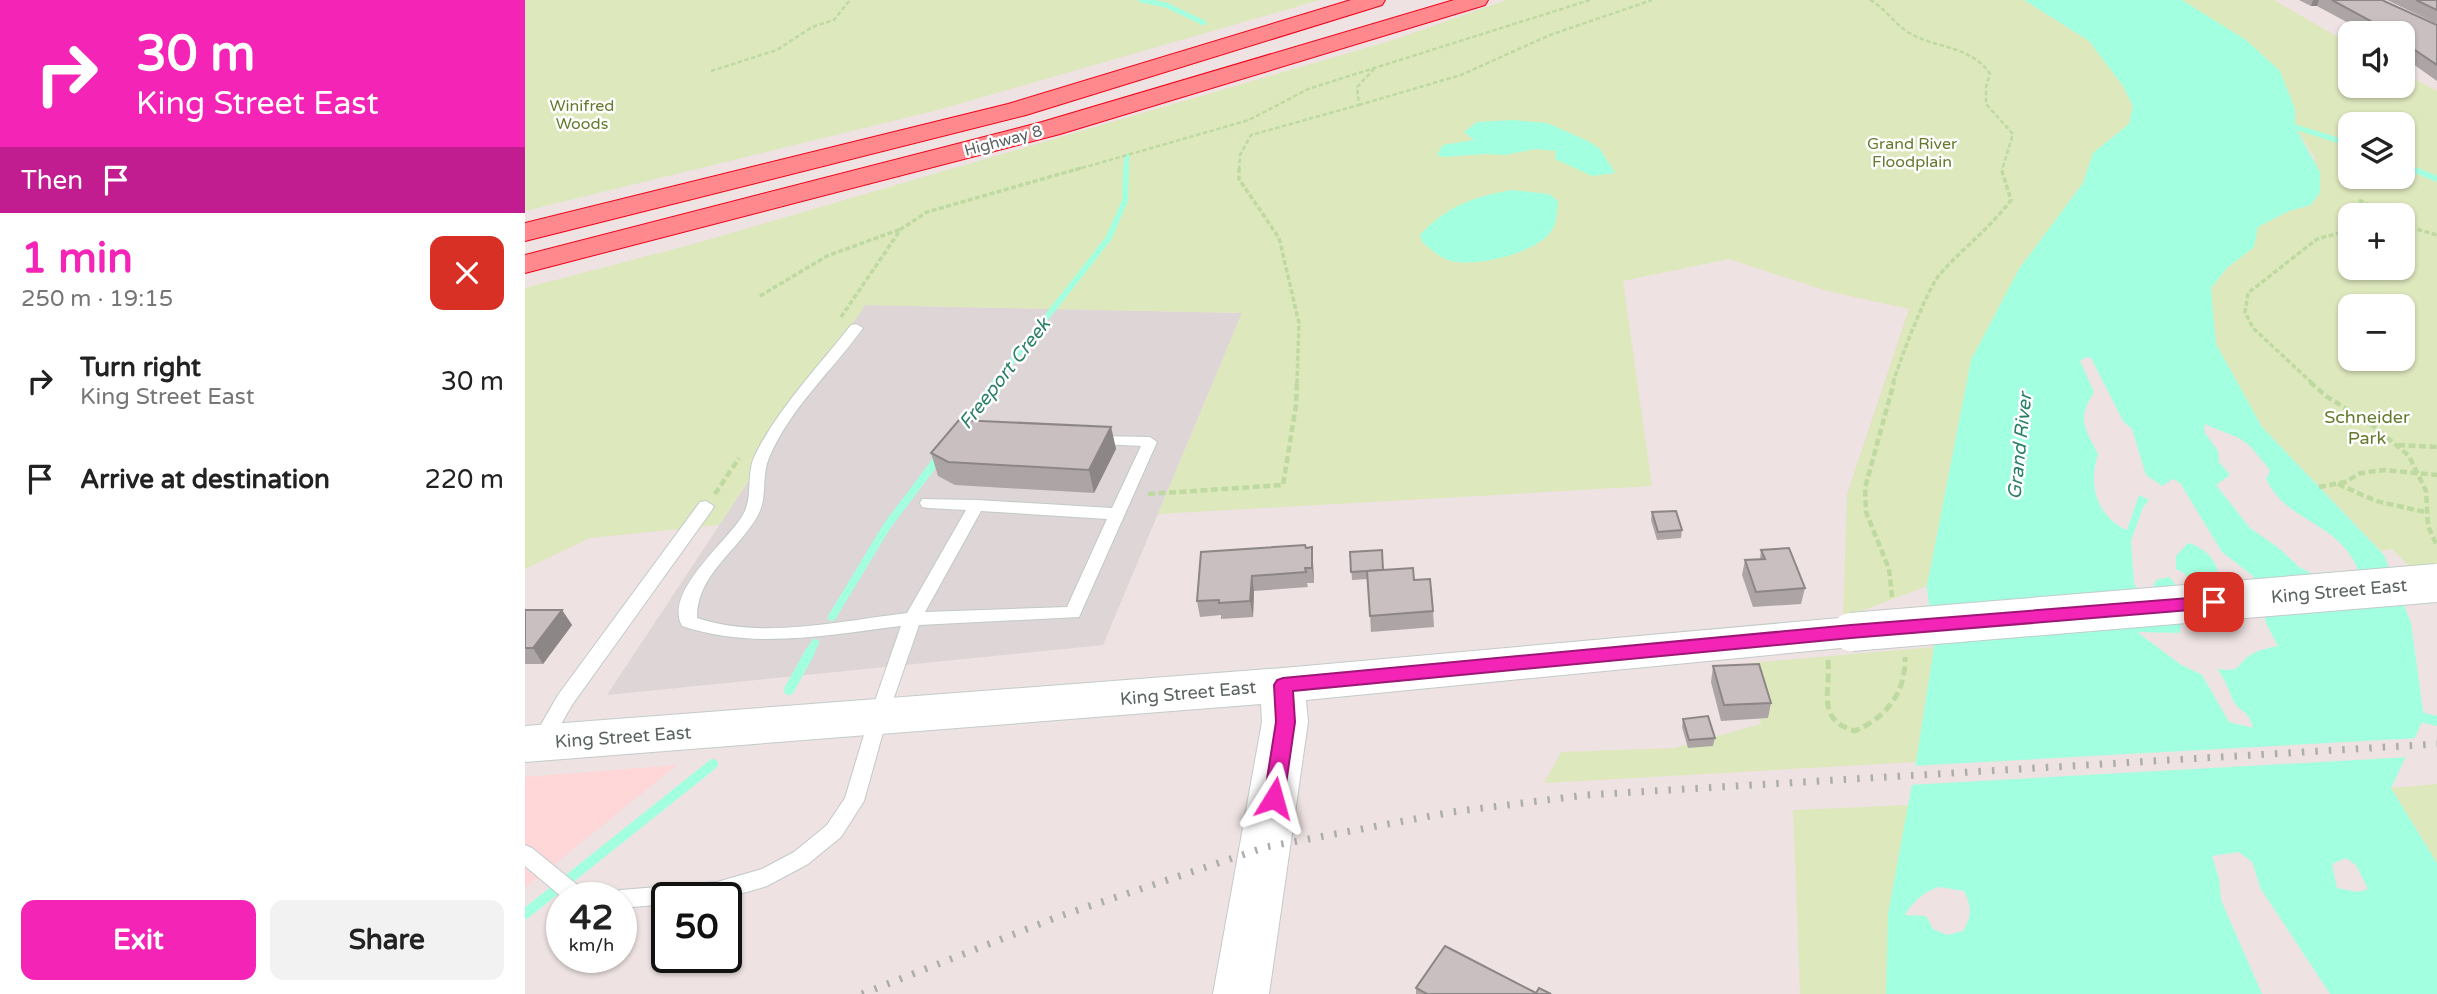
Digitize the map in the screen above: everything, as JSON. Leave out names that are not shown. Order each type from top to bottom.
[{"type":"highway","name":"Highway 8","points":[[525,232],[1017,110],[1374,0]]},
{"type":"highway","name":"Highway 8","points":[[525,264],[1051,128],[1477,0]]},
{"type":"main road","name":"King Street East","points":[[533,744],[1839,644],[2437,583]]},
{"type":"main road","points":[[1241,994],[1285,722],[1283,685]]},
{"type":"lane","points":[[856,328],[790,412],[765,450],[757,472],[757,498],[752,512],[738,533],[719,553],[698,586],[686,608],[688,622],[704,629],[725,633],[828,631],[912,619],[1073,613],[1150,442],[1103,439]]},
{"type":"lane","points":[[928,503],[1118,514]]},
{"type":"lane","points":[[637,898],[717,891],[767,877],[801,858],[834,831],[854,801],[878,718],[912,619],[977,505]]},
{"type":"lane","points":[[533,744],[706,506]]},
{"type":"lane","points":[[525,854],[559,882]]},
{"type":"path","points":[[711,71],[777,50],[812,27],[834,20],[850,0]]},
{"type":"path","points":[[835,325],[901,229],[917,216],[939,207],[1249,120],[1308,89],[1590,0]]},
{"type":"path","points":[[1126,496],[1283,485],[1296,405],[1299,323],[1279,238],[1238,179],[1240,155],[1251,135],[1461,75],[1550,35],[1651,0]]},
{"type":"path","points":[[1870,0],[1891,14],[1901,28],[1912,36],[1966,53],[1986,66],[1990,74],[1983,94],[1985,101],[1992,113],[2013,134],[2001,162],[2011,200],[1987,231],[1938,276],[1898,365],[1865,488],[1866,512],[1889,569],[1893,602]]},
{"type":"path","points":[[1359,105],[1357,87],[1375,68]]},
{"type":"path","points":[[2359,200],[2365,203]]},
{"type":"path","points":[[2415,227],[2437,235]]},
{"type":"path","points":[[759,296],[820,260],[901,229]]},
{"type":"path","points":[[2338,232],[2305,247],[2248,293],[2245,313],[2253,328],[2307,380],[2397,445],[2418,472],[2426,491],[2428,502],[2425,512],[2437,546]]},
{"type":"path","points":[[2397,445],[2437,447]]},
{"type":"path","points":[[706,506],[745,450]]},
{"type":"path","points":[[2319,486],[2338,484],[2361,472],[2394,469],[2437,475]]},
{"type":"path","points":[[2338,484],[2376,501],[2425,512]]},
{"type":"path","points":[[1839,644],[1830,670],[1826,700],[1828,712],[1836,723],[1846,730],[1855,731],[1875,723],[1898,694],[1906,668],[1903,648]]},
{"type":"shaded area","points":[[865,305],[1242,313],[1103,645],[607,695]]},
{"type":"shaded area","points":[[677,765],[525,888],[525,777]]},
{"type":"green space","name":"Winifred Woods","points":[[525,0],[1320,0],[938,110],[525,211]]},
{"type":"green space","name":"Grand River Floodplain","points":[[1506,0],[2024,0],[2089,41],[2123,86],[2133,106],[2129,124],[2093,153],[2083,183],[2019,269],[1961,412],[1927,586],[1843,618],[1847,494],[1909,309],[1827,291],[1729,259],[1623,281],[1652,486],[1158,514],[1242,313],[865,305],[719,525],[590,538],[525,569],[525,288],[697,243],[1393,40]]},
{"type":"green space","name":"Schneider Park","points":[[2182,0],[2274,0],[2338,37],[2338,98],[2415,98],[2415,79],[2437,91],[2437,567],[2411,568],[2392,549],[2381,551],[2262,427],[2216,344],[2211,288],[2227,268],[2241,257],[2258,227],[2289,211],[2311,205],[2315,158],[2295,127],[2295,109]]},
{"type":"green space","points":[[1934,647],[1916,762],[1544,783],[1561,752],[1674,748],[1761,724],[1750,663]]},
{"type":"green space","points":[[2437,784],[2437,863],[2391,788]]},
{"type":"green space","points":[[1908,805],[1892,994],[1800,994],[1793,810]]},
{"type":"water","name":"Grand River","points":[[2024,0],[2182,0],[2246,40],[2280,71],[2295,109],[2295,127],[2320,172],[2320,192],[2311,205],[2289,211],[2258,227],[2254,247],[2227,268],[2211,288],[2216,344],[2262,427],[2384,555],[2411,623],[2424,718],[2391,788],[2437,863],[2437,994],[2330,994],[2261,889],[2252,862],[2239,852],[2212,856],[2219,878],[2221,900],[2262,994],[1886,994],[1888,914],[1934,647],[1927,586],[1971,360],[2019,269],[2083,183],[2093,153],[2129,124],[2133,106],[2123,86],[2089,41]],"holes":[[[2086,357],[2091,358],[2123,421],[2132,429],[2146,475],[2162,486],[2173,479],[2180,483],[2222,552],[2253,576],[2266,623],[2278,646],[2253,653],[2235,669],[2217,669],[2235,704],[2249,717],[2253,728],[2229,722],[2202,675],[2180,664],[2137,632],[2179,633],[2179,595],[2169,577],[2156,580],[2153,587],[2147,591],[2134,584],[2131,541],[2143,507],[2149,500],[2139,495],[2127,530],[2108,517],[2097,498],[2094,477],[2098,454],[2084,423],[2085,409],[2094,392],[2080,361]],[[2204,424],[2239,438],[2250,446],[2270,470],[2266,479],[2282,501],[2344,547],[2361,575],[2372,606],[2299,567],[2280,549],[2250,528],[2216,485],[2230,475],[2219,462],[2218,451],[2205,433]],[[2346,858],[2356,865],[2368,889],[2358,892],[2337,888],[2332,864]],[[1940,887],[1964,891],[1970,911],[1963,931],[1947,935],[1933,929],[1926,916],[1905,915],[1912,905],[1930,890]]]},
{"type":"water","points":[[1512,120],[1547,123],[1588,141],[1600,149],[1615,173],[1592,176],[1555,159],[1556,151],[1535,149],[1505,155],[1437,155],[1443,145],[1474,140],[1464,132],[1477,122]]},
{"type":"water","points":[[1512,190],[1549,194],[1558,201],[1552,230],[1531,247],[1503,257],[1462,262],[1444,258],[1423,243],[1420,235],[1451,210],[1486,195]]},
{"type":"water","points":[[2188,543],[2201,548],[2215,563],[2217,583],[2193,584],[2184,573],[2176,569],[2176,556]]},
{"type":"pier","points":[[2419,738],[2410,757],[1908,785],[1912,766]]},
{"type":"building","points":[[2332,0],[2382,0],[2437,25],[2437,65],[2415,50],[2415,21],[2371,21]]},
{"type":"building","points":[[2416,0],[2437,0],[2437,10]]},
{"type":"building","points":[[959,420],[1111,427],[1089,470],[948,462],[931,453]]},
{"type":"building","points":[[1676,511],[1682,530],[1658,532],[1652,512]]},
{"type":"building","points":[[1305,545],[1306,548],[1312,547],[1312,568],[1305,568],[1306,572],[1252,576],[1250,601],[1197,601],[1201,552]]},
{"type":"building","points":[[1789,548],[1805,588],[1756,592],[1745,560],[1765,559],[1761,550]]},
{"type":"building","points":[[1382,550],[1383,570],[1351,572],[1350,552]]},
{"type":"building","points":[[1413,568],[1414,580],[1430,579],[1433,611],[1370,616],[1367,571]]},
{"type":"building","points":[[525,610],[562,610],[533,648],[525,648]]},
{"type":"building","points":[[1759,664],[1771,703],[1724,705],[1713,666]]},
{"type":"building","points":[[1708,716],[1715,738],[1689,740],[1683,719]]},
{"type":"building","points":[[1445,946],[1536,993],[1539,988],[1551,994],[1427,994],[1416,988]]},
{"type":"waterway","name":"Freeport Creek","points":[[1141,0],[1166,5],[1204,23]]},
{"type":"waterway","points":[[2295,127],[2338,140]]},
{"type":"waterway","name":"Freeport Creek","points":[[1126,170],[1127,156]]},
{"type":"waterway","name":"Freeport Creek","points":[[995,383],[1108,239],[1125,201],[1126,168]]},
{"type":"waterway","points":[[2415,170],[2437,179]]},
{"type":"waterway","name":"Freeport Creek","points":[[962,427],[996,382]]},
{"type":"waterway","name":"Freeport Creek","points":[[832,617],[887,526],[939,457]]},
{"type":"waterway","name":"Freeport Creek","points":[[809,653],[815,643]]},
{"type":"waterway","name":"Freeport Creek","points":[[789,690],[810,652]]},
{"type":"waterway","points":[[2424,718],[2437,721]]},
{"type":"waterway","points":[[525,914],[713,764]]},
{"type":"railway","points":[[862,994],[1060,916],[1266,847],[1452,812],[1586,795],[2437,744]]},
{"type":"route","points":[[1274,798],[1285,722],[1283,685],[1851,632],[2214,602]]}]
